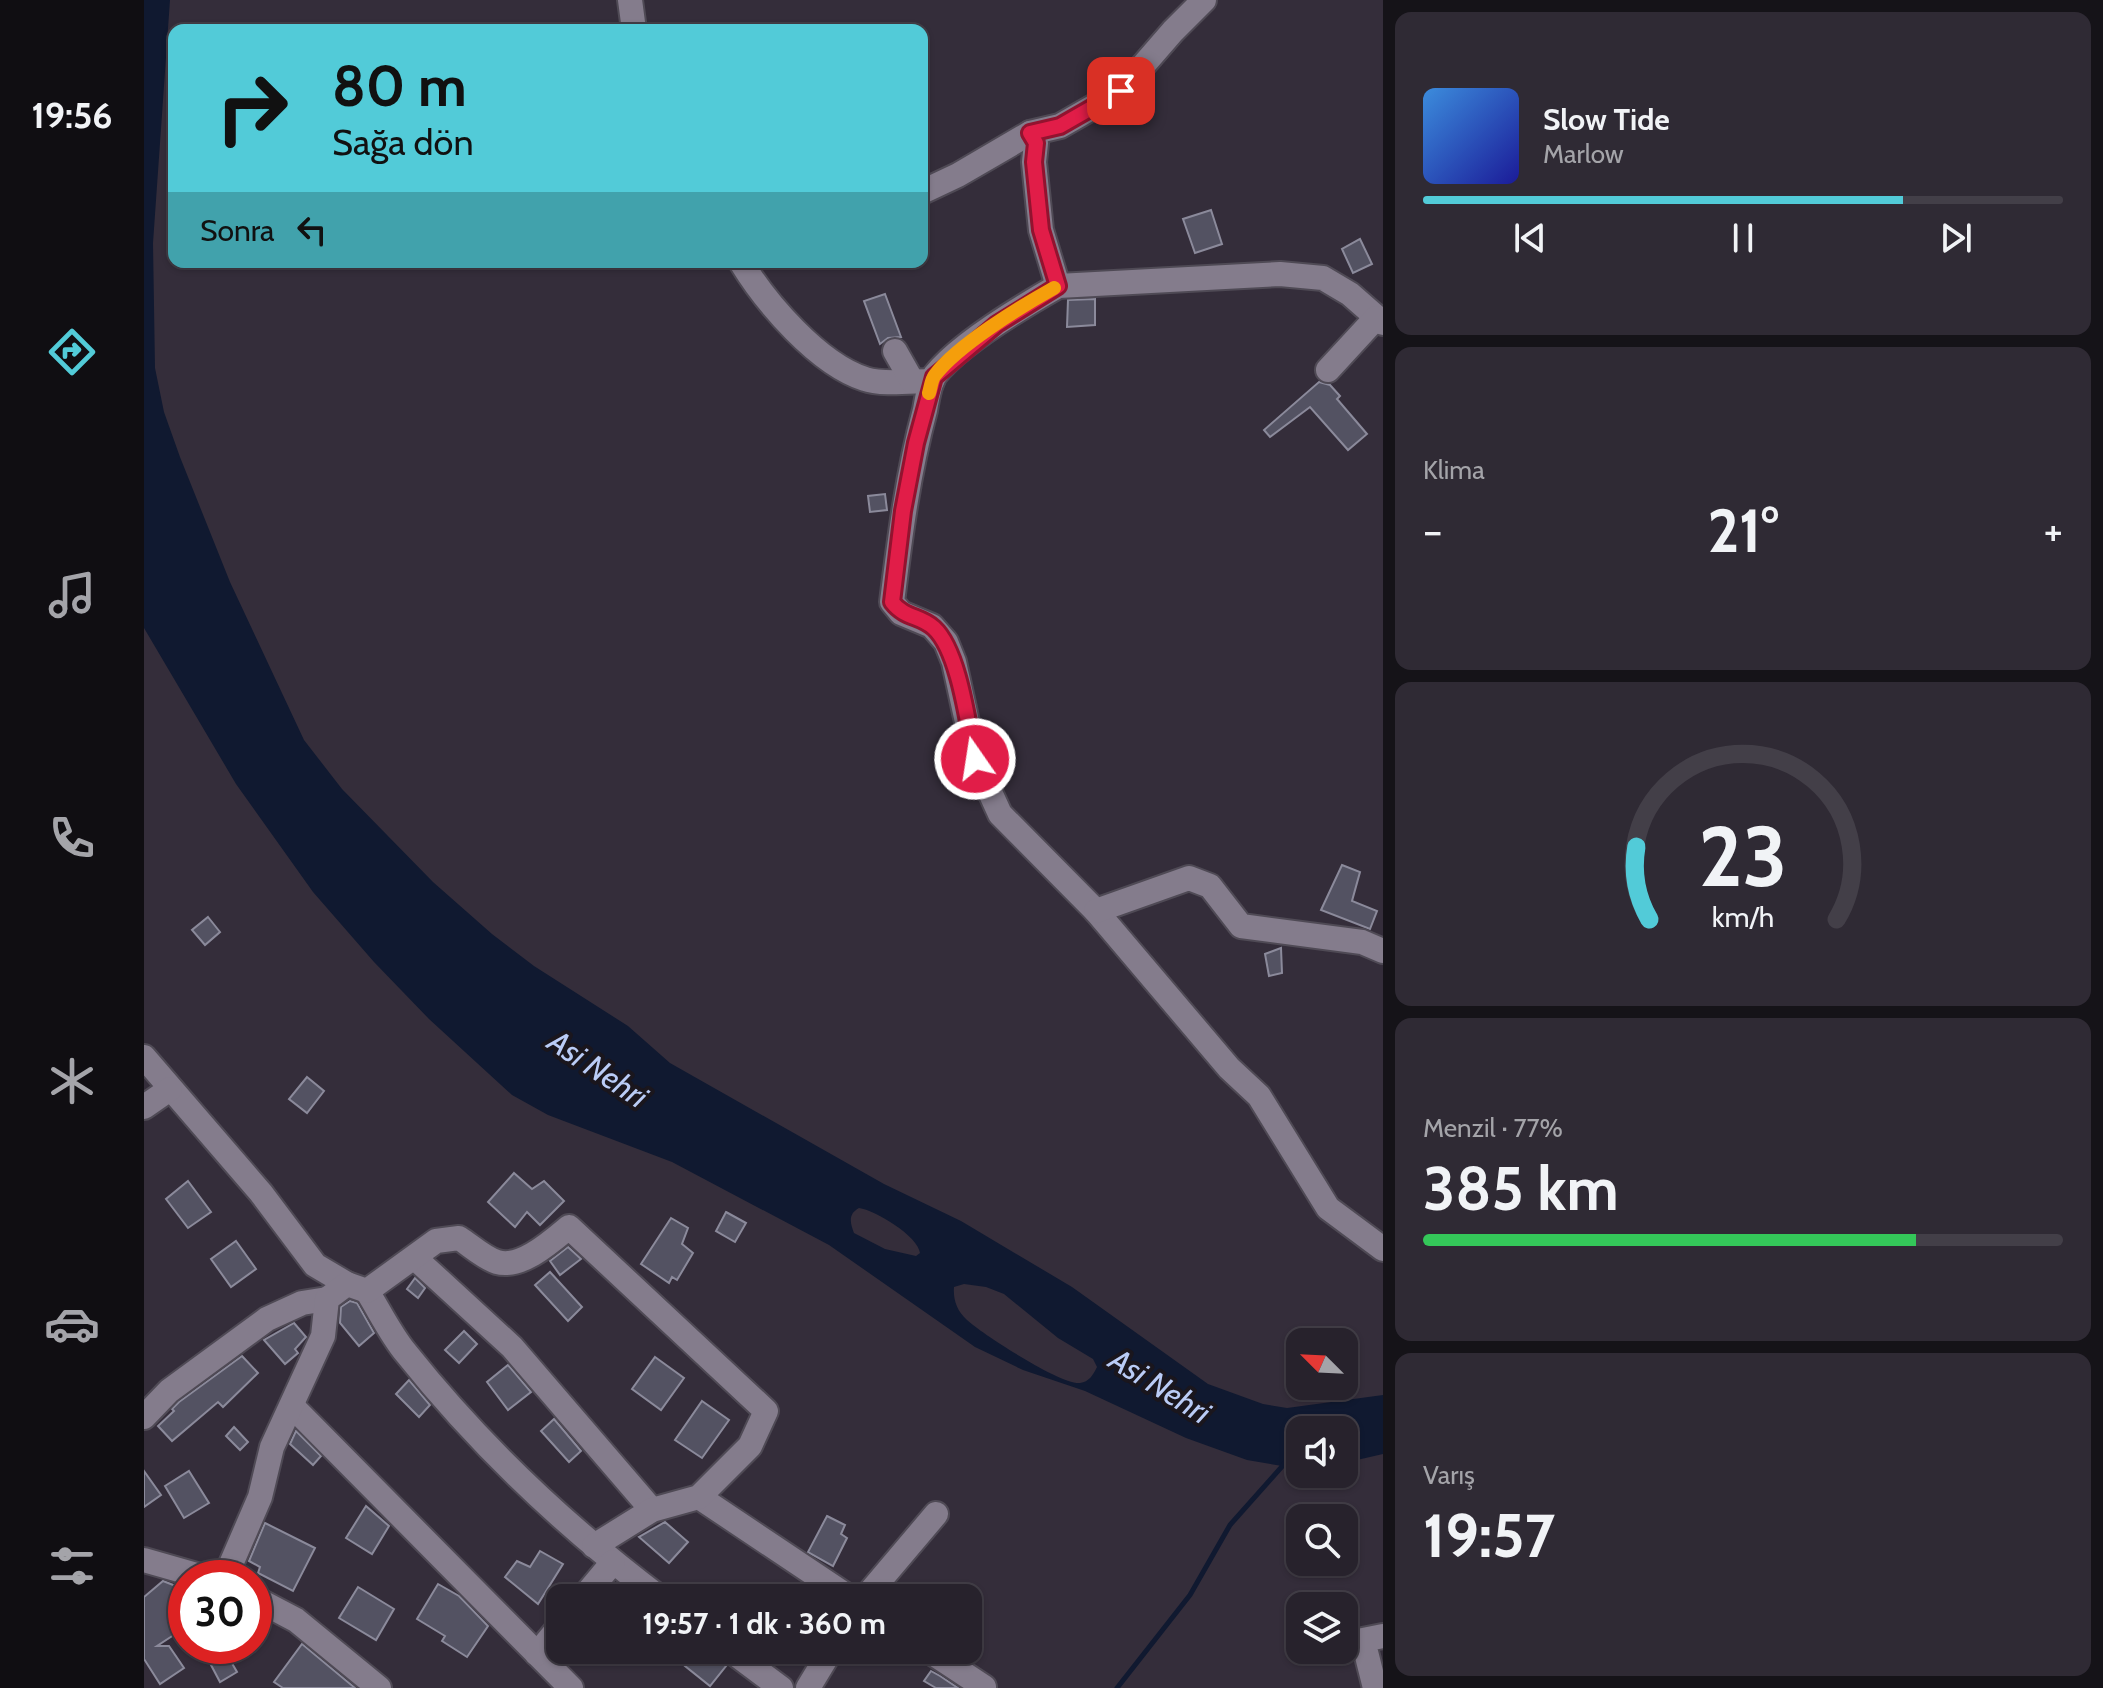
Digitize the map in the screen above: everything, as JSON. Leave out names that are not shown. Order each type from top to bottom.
[{"type":"street","points":[[630,0],[633,24]]},
{"type":"street","points":[[928,189],[1030,133],[1060,126],[1121,91],[1204,0]]},
{"type":"street","points":[[1030,133],[1036,143],[1034,162],[1041,230],[1058,286]]},
{"type":"street","points":[[746,268],[807,345],[830,362],[866,380],[922,381],[997,324],[1058,286],[1280,274],[1323,278],[1350,294],[1380,321],[1328,370]]},
{"type":"street","points":[[895,351],[922,381],[892,602],[901,613],[932,626],[946,642],[954,662],[975,759],[1000,814],[1096,911],[1229,1068],[1259,1096],[1328,1208],[1383,1249]]},
{"type":"street","points":[[1096,911],[1189,878],[1210,886],[1241,926],[1362,942],[1383,951]]},
{"type":"street","points":[[144,1057],[261,1193],[315,1265],[357,1288],[404,1352],[525,1486],[642,1584]]},
{"type":"street","points":[[144,1107],[170,1089]]},
{"type":"street","points":[[144,1417],[169,1391],[267,1319],[302,1303],[327,1299],[357,1288],[415,1258],[436,1241],[459,1238],[494,1262],[511,1264],[547,1244],[569,1227],[766,1411],[750,1446],[699,1497],[652,1510],[594,1546]]},
{"type":"street","points":[[415,1258],[512,1347],[652,1510]]},
{"type":"street","points":[[233,1560],[260,1497],[272,1447],[323,1336],[327,1299]]},
{"type":"street","points":[[293,1407],[571,1688]]},
{"type":"street","points":[[699,1497],[829,1584]]},
{"type":"street","points":[[877,1584],[936,1514]]},
{"type":"street","points":[[144,1560],[168,1567]]},
{"type":"street","points":[[595,1584],[613,1562]]},
{"type":"street","points":[[272,1607],[296,1620],[379,1688]]},
{"type":"street","points":[[1375,1688],[1363,1640],[1383,1636]]},
{"type":"street","points":[[537,1654],[546,1643]]},
{"type":"street","points":[[749,1664],[781,1688]]},
{"type":"street","points":[[808,1688],[823,1664]]},
{"type":"street","points":[[949,1664],[984,1687]]},
{"type":"water","name":"Asi Nehri","points":[[144,0],[170,0],[153,243],[155,368],[164,412],[230,582],[304,740],[342,789],[433,882],[492,934],[534,966],[628,1026],[670,1063],[884,1184],[961,1221],[1072,1287],[1208,1384],[1263,1404],[1287,1408],[1383,1395],[1383,1454],[1358,1460],[1358,1416],[1286,1416],[1286,1466],[1247,1460],[1186,1438],[1085,1391],[1023,1370],[975,1347],[829,1245],[672,1162],[548,1115],[512,1095],[429,1019],[313,892],[236,784],[144,628]],"holes":[[[859,1208],[875,1213],[912,1239],[920,1253],[916,1256],[885,1249],[854,1233],[853,1213]],[[964,1284],[986,1287],[1004,1294],[1058,1338],[1093,1359],[1097,1367],[1088,1380],[1080,1383],[1056,1376],[988,1336],[958,1309],[954,1287]]]},
{"type":"building","points":[[1211,210],[1222,244],[1195,253],[1183,219]]},
{"type":"building","points":[[1360,239],[1372,264],[1353,273],[1342,249]]},
{"type":"building","points":[[885,294],[901,337],[888,338],[880,344],[864,301]]},
{"type":"building","points":[[1095,299],[1095,325],[1067,327],[1068,300]]},
{"type":"building","points":[[1319,382],[1330,385],[1340,396],[1337,399],[1367,434],[1348,450],[1310,407],[1270,437],[1264,430]]},
{"type":"building","points":[[885,494],[887,510],[870,512],[868,496]]},
{"type":"building","points":[[1342,865],[1360,872],[1352,901],[1377,911],[1370,929],[1321,910]]},
{"type":"building","points":[[208,917],[220,932],[205,945],[192,930]]},
{"type":"building","points":[[1281,948],[1282,973],[1269,976],[1265,954]]},
{"type":"building","points":[[307,1077],[324,1091],[307,1113],[289,1099]]},
{"type":"building","points":[[514,1173],[532,1189],[544,1181],[564,1201],[540,1225],[527,1212],[515,1227],[488,1202]]},
{"type":"building","points":[[188,1181],[211,1212],[188,1228],[166,1199]]},
{"type":"building","points":[[726,1212],[746,1223],[735,1242],[716,1231]]},
{"type":"building","points":[[671,1218],[688,1228],[682,1244],[693,1253],[677,1280],[672,1277],[669,1283],[641,1264]]},
{"type":"building","points":[[236,1241],[256,1269],[231,1287],[211,1259]]},
{"type":"building","points":[[568,1247],[581,1259],[560,1275],[550,1261]]},
{"type":"building","points":[[550,1272],[582,1307],[568,1321],[535,1285]]},
{"type":"building","points":[[415,1278],[425,1288],[418,1298],[407,1289]]},
{"type":"building","points":[[350,1301],[357,1303],[374,1333],[359,1346],[340,1323],[341,1307]]},
{"type":"building","points":[[294,1323],[306,1337],[295,1349],[298,1353],[285,1364],[264,1340]]},
{"type":"building","points":[[464,1331],[477,1344],[459,1363],[445,1350]]},
{"type":"building","points":[[242,1356],[258,1373],[223,1407],[218,1402],[172,1441],[158,1426],[174,1411],[172,1409]]},
{"type":"building","points":[[655,1357],[684,1378],[661,1410],[632,1389]]},
{"type":"building","points":[[508,1365],[531,1392],[508,1410],[487,1382]]},
{"type":"building","points":[[409,1380],[430,1405],[419,1417],[396,1394]]},
{"type":"building","points":[[702,1401],[729,1420],[702,1458],[675,1440]]},
{"type":"building","points":[[554,1419],[581,1451],[569,1462],[541,1431]]},
{"type":"building","points":[[234,1427],[248,1442],[240,1450],[226,1436]]},
{"type":"building","points":[[296,1431],[321,1456],[313,1465],[290,1444]]},
{"type":"building","points":[[144,1471],[161,1495],[144,1507]]},
{"type":"building","points":[[189,1471],[209,1503],[184,1518],[165,1486]]},
{"type":"building","points":[[366,1506],[389,1526],[372,1554],[346,1538]]},
{"type":"building","points":[[827,1516],[845,1525],[841,1534],[847,1538],[833,1566],[808,1552]]},
{"type":"building","points":[[665,1522],[688,1542],[669,1563],[639,1537]]},
{"type":"building","points":[[265,1523],[315,1548],[293,1591],[272,1580],[272,1560],[249,1560]]},
{"type":"building","points":[[540,1551],[563,1564],[550,1584],[546,1584],[546,1591],[538,1604],[505,1577],[517,1561],[530,1567]]},
{"type":"building","points":[[163,1581],[168,1583],[168,1639],[157,1646],[168,1646],[168,1664],[181,1664],[184,1668],[160,1684],[144,1659],[144,1597]]},
{"type":"building","points":[[438,1584],[459,1596],[488,1626],[467,1657],[442,1641],[445,1636],[417,1619]]},
{"type":"building","points":[[358,1587],[394,1609],[376,1640],[339,1618]]},
{"type":"building","points":[[302,1644],[355,1688],[283,1688],[274,1682]]},
{"type":"building","points":[[210,1664],[232,1664],[237,1672],[220,1682]]},
{"type":"building","points":[[724,1664],[726,1666],[710,1686],[685,1666]]},
{"type":"building","points":[[931,1671],[958,1688],[936,1688],[924,1681]]},
{"type":"waterway","points":[[1117,1688],[1190,1595],[1230,1525],[1286,1462]]},
{"type":"slow traffic","points":[[929,393],[934,377],[957,355],[1027,303],[1054,288]]},
{"type":"route","points":[[975,759],[954,662],[946,642],[932,626],[901,613],[892,602],[903,511],[916,443],[934,377],[997,324],[1058,286],[1041,230],[1034,162],[1036,143],[1030,133],[1060,126],[1121,91]]}]
